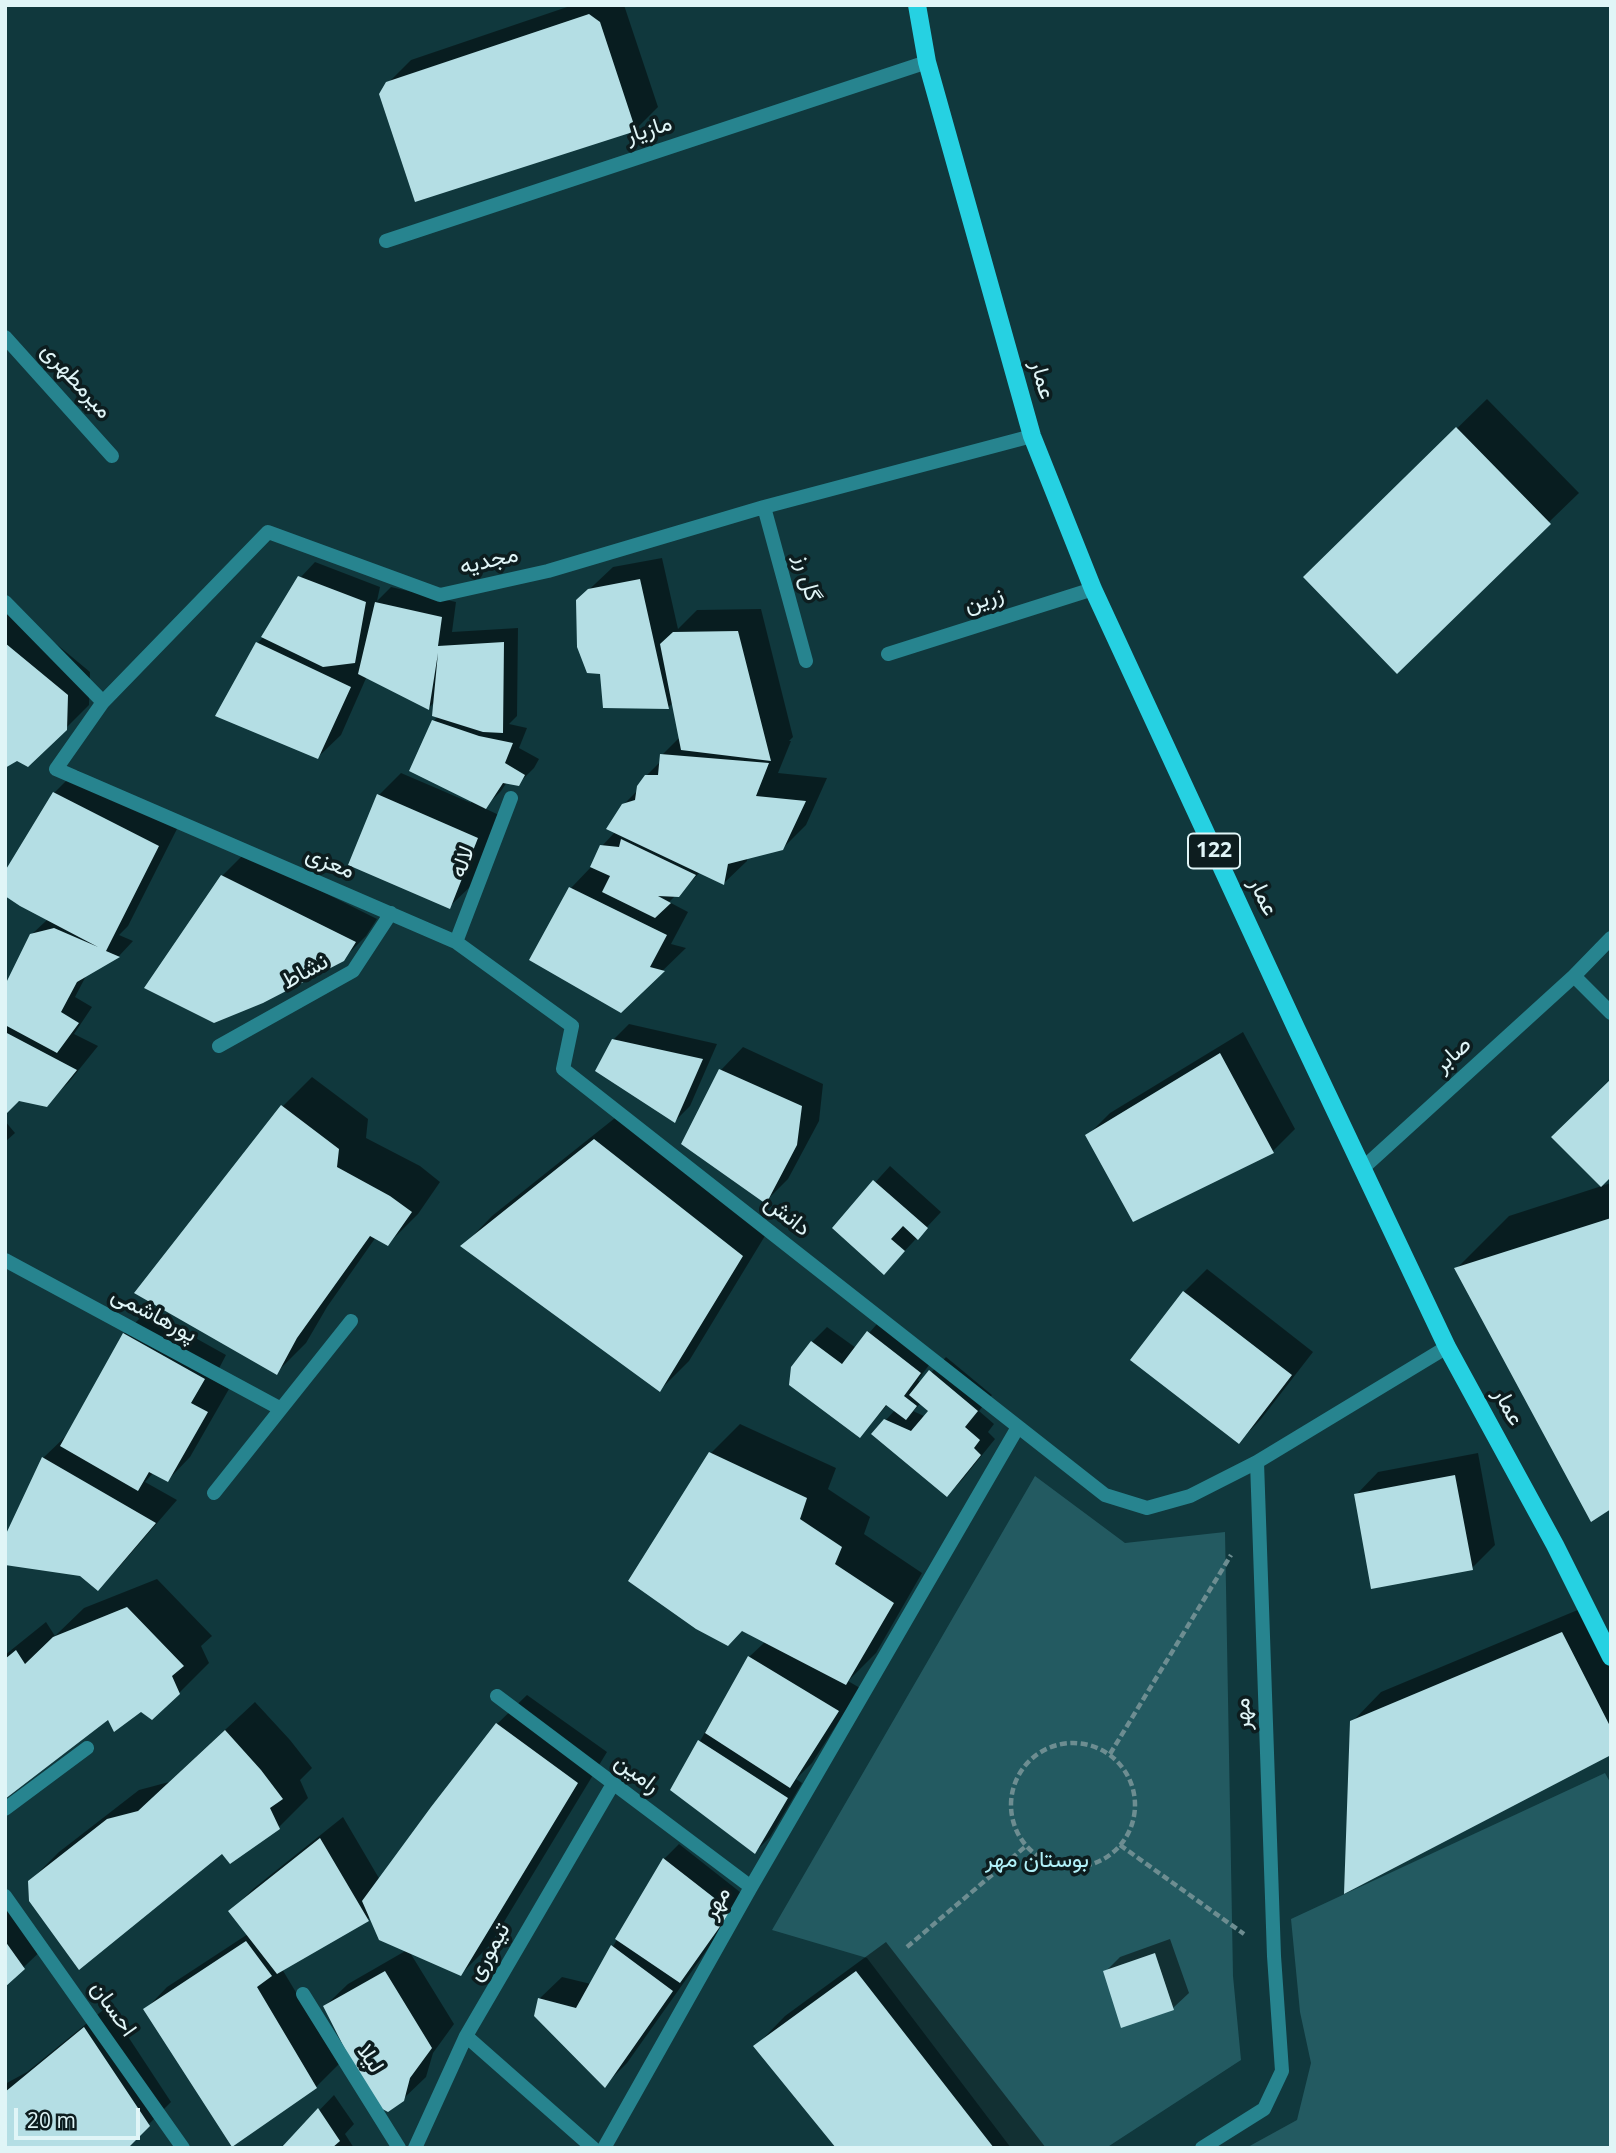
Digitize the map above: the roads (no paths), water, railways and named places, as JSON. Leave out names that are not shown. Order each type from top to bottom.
[{"type":"main road","name":"عمار","points":[[918,5],[927,62],[1032,436],[1093,589],[1447,1347],[1555,1545],[1611,1657]]},
{"type":"street","name":"مازیار","points":[[386,241],[927,62]]},
{"type":"street","name":"میرمطهری","points":[[5,337],[112,456]]},
{"type":"street","name":"مجدیه","points":[[56,769],[103,702],[268,532],[440,595],[548,570],[764,507],[1032,436]]},
{"type":"street","name":"گل رز","points":[[764,507],[806,661]]},
{"type":"street","name":"زرین","points":[[888,654],[1093,589]]},
{"type":"street","points":[[5,602],[103,702]]},
{"type":"street","name":"معزی","points":[[56,769],[456,942],[572,1026]]},
{"type":"street","name":"لاله","points":[[456,942],[511,798]]},
{"type":"street","name":"نشاط","points":[[219,1046],[353,971],[391,914]]},
{"type":"street","name":"صابر","points":[[1363,1168],[1574,976],[1611,938]]},
{"type":"street","points":[[1574,976],[1611,1013]]},
{"type":"street","name":"دانش","points":[[572,1026],[563,1069],[1018,1427]]},
{"type":"street","name":"پورهاشمی","points":[[5,1260],[281,1409]]},
{"type":"street","points":[[214,1493],[351,1321]]},
{"type":"street","points":[[1018,1427],[1105,1495],[1147,1508],[1190,1496],[1257,1462],[1447,1347]]},
{"type":"street","name":"مهر","points":[[604,2148],[751,1887],[1018,1427]]},
{"type":"street","name":"مهر","points":[[1202,2148],[1264,2109],[1282,2071],[1274,1956],[1257,1462]]},
{"type":"street","name":"رامین","points":[[497,1696],[751,1887]]},
{"type":"street","points":[[5,1809],[87,1748]]},
{"type":"street","name":"تیموری","points":[[415,2148],[466,2035],[613,1784]]},
{"type":"street","name":"احسان","points":[[5,1896],[183,2148]]},
{"type":"street","name":"لیلا","points":[[303,1994],[399,2148]]},
{"type":"street","points":[[466,2035],[593,2148]]},
{"type":"park label","name":"بوستان مهر","points":[[1037,1860]]}]
